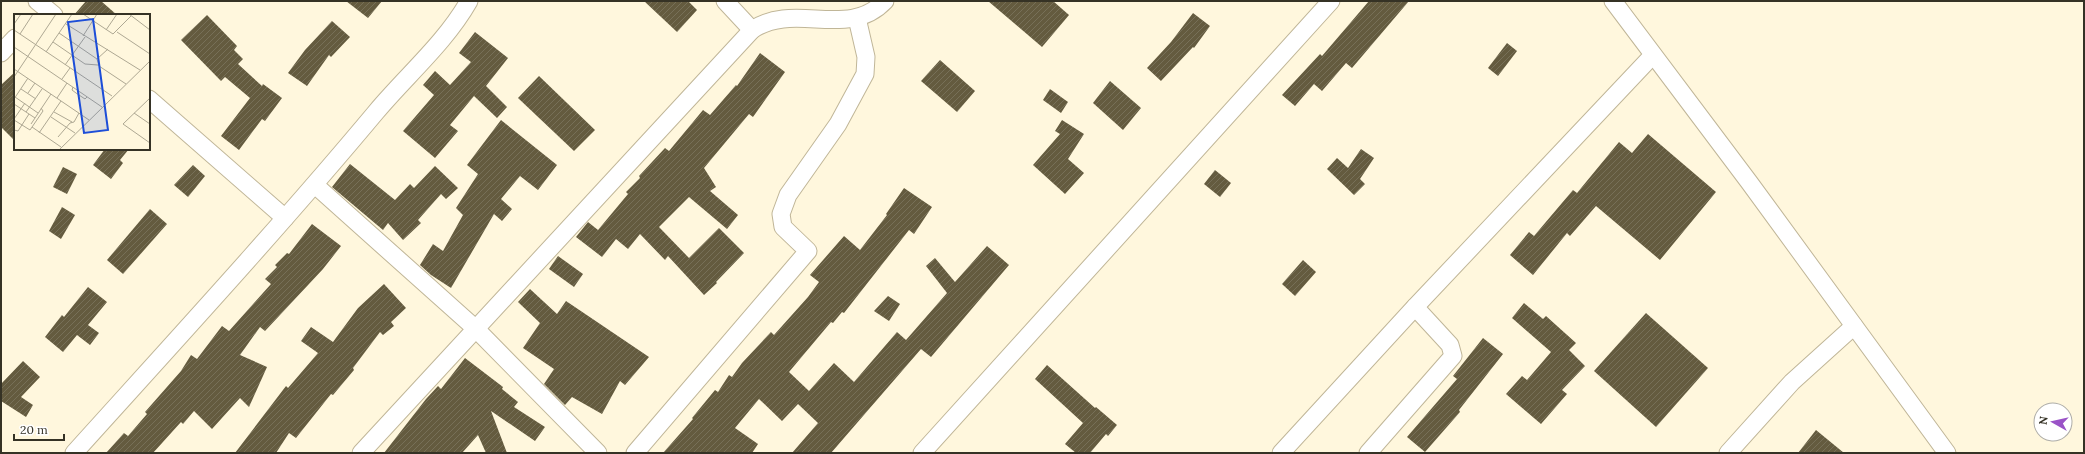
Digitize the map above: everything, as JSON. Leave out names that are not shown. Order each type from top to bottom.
[{"type":"street","points":[[74,453],[315,185],[386,101],[430,54],[469,1]]},
{"type":"street","points":[[725,1],[752,30]]},
{"type":"street","points":[[361,453],[752,30],[771,20],[785,18],[799,17],[845,20],[857,18],[879,7],[885,1]]},
{"type":"street","points":[[922,453],[1331,1]]},
{"type":"street","points":[[1613,1],[1854,326],[1946,453]]},
{"type":"street","points":[[635,453],[808,251],[783,227],[781,214],[788,195],[838,124],[865,74],[866,57],[857,18]]},
{"type":"street","points":[[1,53],[14,39]]},
{"type":"street","points":[[1281,453],[1415,307],[1653,55]]},
{"type":"street","points":[[150,100],[285,218]]},
{"type":"street","points":[[315,185],[476,329],[598,453]]},
{"type":"street","points":[[1368,453],[1453,356],[1450,345],[1415,307]]},
{"type":"street","points":[[1728,453],[1792,382],[1854,326]]},
{"type":"building","points":[[86,1],[101,1],[116,14],[75,14]]},
{"type":"building","points":[[346,1],[382,1],[368,18]]},
{"type":"building","points":[[644,1],[688,1],[697,10],[677,32]]},
{"type":"building","points":[[988,1],[1053,1],[1069,15],[1042,47]]},
{"type":"building","points":[[1369,1],[1409,1],[1352,68],[1346,63],[1322,91],[1314,84],[1295,106],[1282,95],[1320,54],[1322,56]]},
{"type":"building","points":[[1193,13],[1210,26],[1194,48],[1193,47],[1161,81],[1147,68],[1171,42]]},
{"type":"building","points":[[207,15],[237,46],[234,50],[243,59],[238,64],[262,86],[263,84],[282,98],[265,121],[262,119],[239,150],[221,136],[250,98],[225,77],[221,81],[181,40]]},
{"type":"building","points":[[332,21],[350,37],[331,57],[329,55],[307,86],[288,73],[305,50]]},
{"type":"building","points":[[475,32],[508,58],[486,86],[507,107],[497,118],[474,96],[450,125],[458,131],[435,158],[403,131],[434,95],[423,85],[435,71],[450,85],[471,62],[459,53]]},
{"type":"building","points":[[1507,43],[1517,51],[1498,76],[1488,68]]},
{"type":"building","points":[[760,53],[785,72],[753,117],[749,114],[704,168],[716,187],[710,191],[738,215],[727,229],[689,197],[659,227],[689,258],[719,228],[744,253],[716,282],[717,283],[704,295],[668,256],[665,260],[640,234],[628,249],[616,239],[602,257],[576,237],[588,222],[598,230],[628,194],[626,192],[640,178],[639,176],[665,148],[669,151],[703,110],[710,115],[736,85],[737,86]]},
{"type":"building","points":[[940,60],[975,91],[957,112],[921,81]]},
{"type":"building","points":[[14,73],[14,140],[1,127],[1,85]]},
{"type":"building","points":[[539,76],[595,130],[574,151],[518,98]]},
{"type":"building","points":[[1110,81],[1141,108],[1123,130],[1093,103]]},
{"type":"building","points":[[1050,89],[1068,102],[1061,113],[1043,100]]},
{"type":"building","points":[[501,120],[557,165],[538,190],[520,176],[501,199],[512,209],[502,221],[494,214],[451,288],[431,275],[420,265],[433,244],[443,251],[463,215],[456,208],[478,174],[467,165]]},
{"type":"building","points":[[1062,120],[1084,134],[1068,159],[1084,173],[1065,194],[1033,165],[1060,134],[1055,131]]},
{"type":"building","points":[[1648,134],[1716,192],[1660,260],[1596,206],[1570,236],[1567,233],[1533,275],[1510,255],[1529,232],[1534,236],[1573,190],[1577,193],[1619,142],[1632,153]]},
{"type":"building","points":[[1361,149],[1374,158],[1360,179],[1365,184],[1354,195],[1327,169],[1337,158],[1348,168]]},
{"type":"building","points":[[104,150],[128,150],[120,160],[123,163],[111,179],[93,165]]},
{"type":"building","points":[[350,164],[395,200],[410,184],[414,188],[435,166],[458,188],[446,199],[441,194],[418,220],[421,223],[403,240],[388,223],[383,230],[332,187]]},
{"type":"building","points":[[193,165],[205,176],[188,197],[174,185]]},
{"type":"building","points":[[63,167],[77,174],[67,194],[53,187]]},
{"type":"building","points":[[1215,170],[1231,183],[1220,197],[1204,184]]},
{"type":"building","points":[[904,188],[932,207],[914,234],[909,230],[844,313],[842,312],[833,323],[831,322],[789,372],[809,391],[834,363],[854,382],[897,332],[906,340],[947,293],[926,266],[935,258],[955,282],[987,246],[1009,265],[931,357],[921,349],[831,453],[792,453],[818,423],[798,404],[782,421],[759,399],[735,428],[758,444],[752,453],[663,453],[693,419],[692,418],[715,390],[718,392],[729,375],[732,377],[742,363],[771,332],[774,335],[808,297],[819,282],[810,275],[844,236],[860,250],[887,215],[886,214]]},
{"type":"building","points":[[62,207],[75,215],[61,239],[49,231]]},
{"type":"building","points":[[150,209],[167,224],[123,274],[107,260]]},
{"type":"building","points":[[312,224],[341,246],[323,269],[265,331],[260,327],[240,355],[267,367],[249,407],[240,398],[212,429],[194,411],[183,424],[181,422],[153,453],[106,453],[124,433],[128,436],[147,414],[145,412],[181,371],[191,355],[197,359],[222,326],[229,331],[271,284],[265,279],[277,267],[275,265],[287,253],[289,254]]},
{"type":"building","points":[[558,256],[583,274],[574,287],[549,269]]},
{"type":"building","points":[[1303,260],[1316,272],[1295,296],[1282,284]]},
{"type":"building","points":[[384,284],[406,308],[391,322],[394,326],[383,335],[380,332],[353,368],[354,370],[333,395],[331,394],[296,438],[289,433],[276,453],[235,453],[286,386],[288,388],[318,353],[301,341],[311,327],[333,342],[358,308]]},
{"type":"building","points":[[88,287],[107,302],[88,325],[99,333],[90,345],[77,335],[63,352],[45,337],[62,315],[64,317]]},
{"type":"building","points":[[530,289],[557,314],[566,301],[649,357],[625,385],[620,381],[602,414],[572,397],[565,405],[544,384],[554,369],[523,348],[540,323],[518,302]]},
{"type":"building","points":[[888,296],[900,304],[889,321],[874,311]]},
{"type":"building","points":[[1524,303],[1543,319],[1546,316],[1576,343],[1569,350],[1585,366],[1562,390],[1567,394],[1541,424],[1506,394],[1522,376],[1527,380],[1551,352],[1512,318]]},
{"type":"building","points":[[1646,313],[1708,368],[1656,427],[1594,371]]},
{"type":"building","points":[[1483,338],[1503,354],[1459,410],[1460,412],[1425,452],[1407,437],[1457,379],[1453,376]]},
{"type":"building","points":[[465,358],[503,387],[502,389],[518,402],[514,407],[545,427],[535,441],[491,411],[507,453],[486,453],[478,435],[462,453],[384,453],[426,399],[438,386],[441,389]]},
{"type":"building","points":[[23,361],[40,377],[21,397],[33,405],[26,417],[1,401],[1,384]]},
{"type":"building","points":[[1047,365],[1095,408],[1096,407],[1117,425],[1108,436],[1106,434],[1090,453],[1076,453],[1065,444],[1083,423],[1035,379]]},
{"type":"building","points":[[1816,430],[1844,453],[1798,453]]}]
